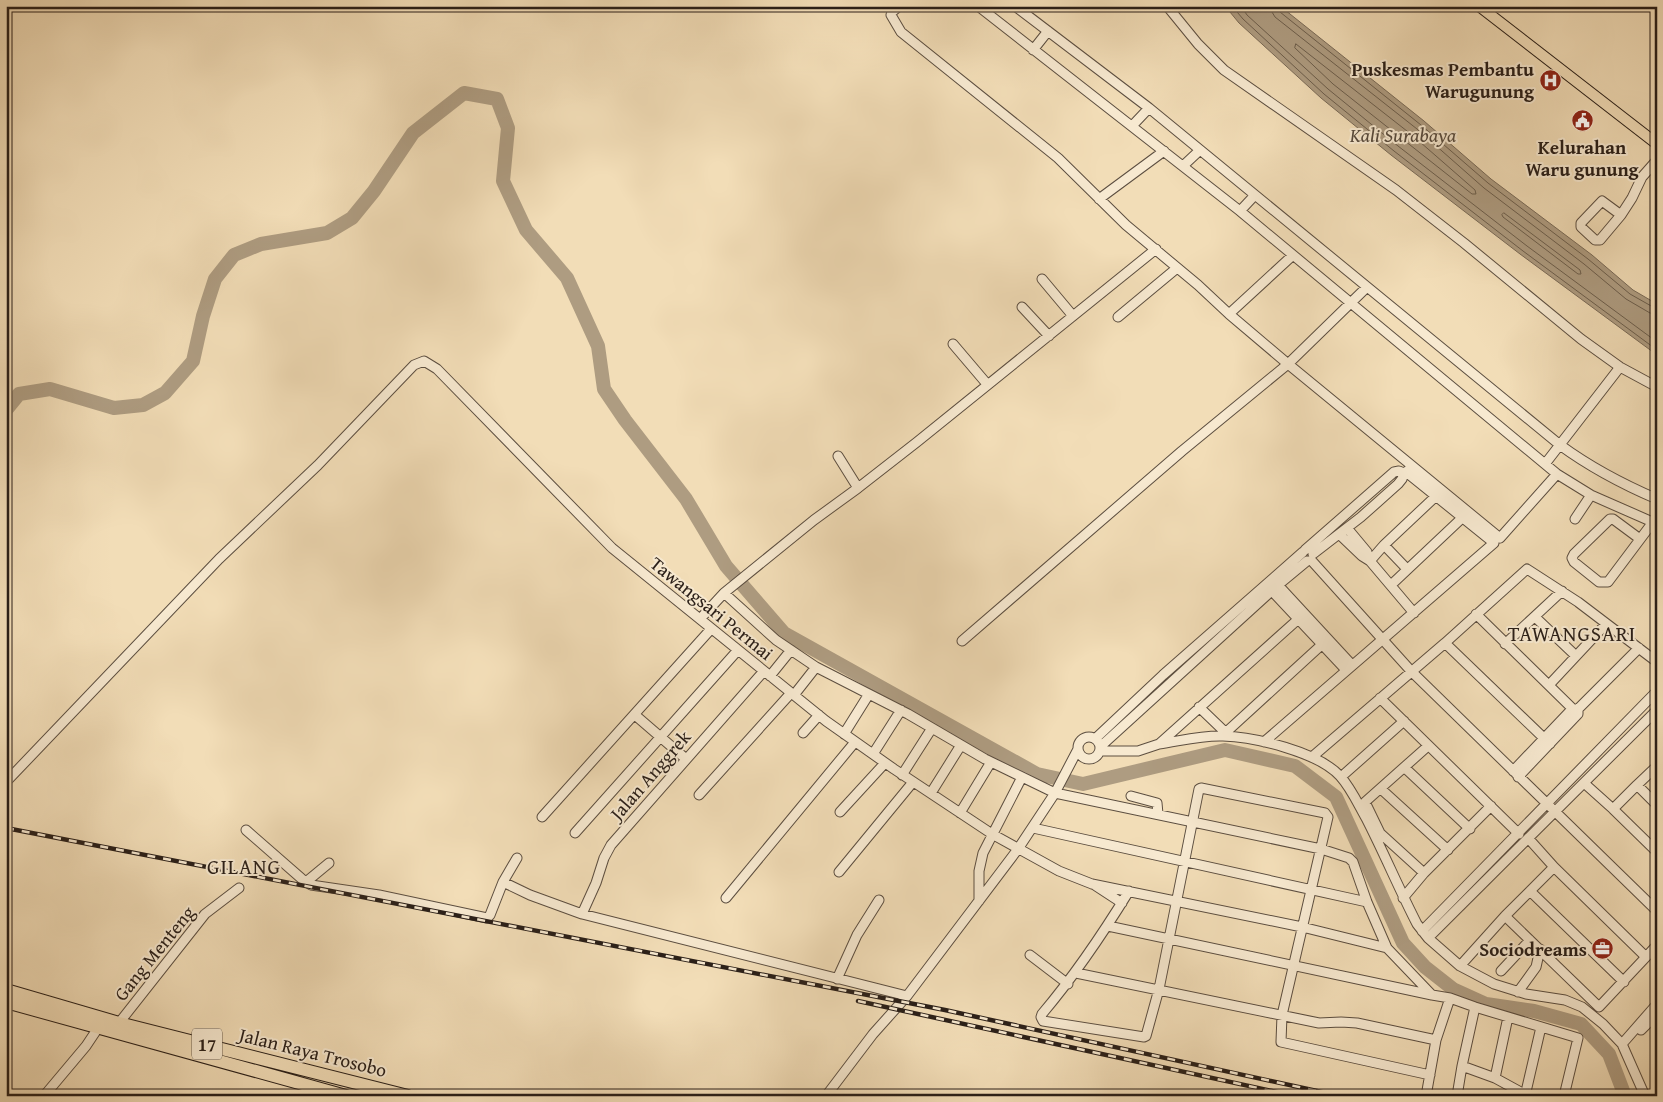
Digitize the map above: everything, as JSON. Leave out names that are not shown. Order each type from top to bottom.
[{"type":"highway","name":"Jalan Raya Trosobo","points":[[6,990],[371,1091],[408,1096]]},
{"type":"highway","name":"Jalan Raya Trosobo","points":[[6,1002],[342,1095]]},
{"type":"main road","points":[[1479,6],[1657,144]]},
{"type":"street","points":[[899,6],[891,15],[900,32],[1058,158],[1126,225],[1288,364],[1435,497],[1494,543],[1264,742]]},
{"type":"street","points":[[978,6],[1134,125],[1164,151],[1185,164],[1241,210],[1292,256],[1352,302],[1546,462],[1557,474],[1591,495],[1655,523],[1640,539],[1608,582],[1599,582],[1574,562],[1572,558],[1574,554],[1610,519],[1613,519],[1640,539]]},
{"type":"street","points":[[1015,6],[1148,109],[1559,446],[1610,477],[1657,498]]},
{"type":"street","points":[[1167,6],[1202,49],[1224,70],[1396,190],[1620,367],[1657,387]]},
{"type":"street","points":[[1035,48],[1047,32]]},
{"type":"street","points":[[1134,125],[1148,109]]},
{"type":"street","points":[[1100,199],[1164,151]]},
{"type":"street","points":[[1185,164],[1199,151]]},
{"type":"street","points":[[1621,214],[1602,201],[1581,223],[1581,227],[1595,240],[1599,241],[1621,214],[1632,198],[1642,177],[1657,160]]},
{"type":"street","points":[[1241,210],[1254,196]]},
{"type":"street","points":[[700,618],[726,591],[748,573],[814,520],[858,488],[1156,249]]},
{"type":"street","points":[[1229,314],[1292,256]]},
{"type":"street","points":[[1118,317],[1177,268]]},
{"type":"street","points":[[1042,279],[1073,316]]},
{"type":"street","points":[[962,641],[1175,457],[1288,364],[1366,288]]},
{"type":"street","points":[[1022,307],[1049,336]]},
{"type":"street","points":[[953,344],[987,384]]},
{"type":"street","name":"Tawangsari Permai","points":[[6,782],[219,559],[318,465],[414,365],[424,361],[437,369],[612,548],[819,715],[885,763],[992,834],[1059,870],[1092,884]]},
{"type":"street","points":[[1546,462],[1620,367]]},
{"type":"street","points":[[838,456],[858,488]]},
{"type":"street","points":[[1096,738],[1230,616],[1361,517],[1398,484],[1408,471]]},
{"type":"street","points":[[1069,766],[1089,758],[1094,758],[1100,749],[1170,682],[1275,588],[1308,556],[1353,507],[1394,472],[1408,471],[1500,538],[1557,474]]},
{"type":"street","points":[[1574,519],[1591,495]]},
{"type":"street","points":[[1369,560],[1435,497]]},
{"type":"street","points":[[1353,507],[1361,517]]},
{"type":"street","points":[[1390,586],[1462,518]]},
{"type":"street","points":[[1347,528],[1367,552],[1369,560]]},
{"type":"street","points":[[1339,534],[1362,556],[1369,560],[1414,613]]},
{"type":"street","points":[[1384,545],[1407,569]]},
{"type":"street","points":[[1308,556],[1411,671],[1657,911]]},
{"type":"street","points":[[1312,757],[1445,643],[1526,570],[1529,570],[1562,592],[1657,662]]},
{"type":"street","points":[[1275,588],[1349,668]]},
{"type":"street","points":[[726,591],[769,634],[816,667],[901,710],[960,745],[1022,777],[1057,790],[1158,814],[1321,848],[1352,860],[1367,902],[1387,948],[1432,995]]},
{"type":"street","points":[[1505,644],[1562,592]]},
{"type":"street","points":[[1476,614],[1576,711]]},
{"type":"street","points":[[1230,616],[1237,622]]},
{"type":"street","points":[[1159,744],[1301,617]]},
{"type":"street","points":[[1535,617],[1576,656]]},
{"type":"street","points":[[1548,685],[1606,624]]},
{"type":"street","points":[[542,816],[711,629]]},
{"type":"street","points":[[1224,734],[1325,642]]},
{"type":"street","points":[[1445,643],[1547,741]]},
{"type":"street","points":[[1516,774],[1639,648]]},
{"type":"street","points":[[575,833],[738,650]]},
{"type":"street","name":"Jalan Anggrek","points":[[582,914],[611,845],[686,759],[791,650]]},
{"type":"street","points":[[699,796],[816,667]]},
{"type":"street","points":[[1163,675],[1170,682]]},
{"type":"street","points":[[1425,935],[1546,804],[1657,691]]},
{"type":"street","points":[[844,734],[868,694]]},
{"type":"street","points":[[1380,698],[1519,834]]},
{"type":"street","points":[[1199,707],[1224,734]]},
{"type":"street","points":[[873,754],[901,710]]},
{"type":"street","points":[[1425,935],[1528,838],[1657,710]]},
{"type":"street","points":[[635,715],[686,759]]},
{"type":"street","points":[[804,733],[819,715]]},
{"type":"street","points":[[1341,777],[1404,721]]},
{"type":"street","points":[[902,774],[932,728]]},
{"type":"street","points":[[1100,749],[1138,751],[1159,744],[1224,734],[1264,742],[1312,757],[1328,766],[1341,777],[1359,806],[1377,840],[1403,898],[1425,935],[1460,966],[1494,984],[1526,994],[1565,1000],[1582,1007],[1604,1024],[1623,1046],[1645,1096]]},
{"type":"street","points":[[826,1096],[873,1034],[907,996],[1034,828],[1057,790],[1078,749],[1079,743],[1083,738],[1090,736],[1096,738]]},
{"type":"street","points":[[1096,738],[1100,749]]},
{"type":"street","points":[[726,898],[855,742]]},
{"type":"street","points":[[931,793],[960,745]]},
{"type":"street","points":[[1424,873],[1377,829],[1364,802],[1428,746]]},
{"type":"street","points":[[1078,749],[1080,754],[1089,758]]},
{"type":"street","points":[[960,813],[991,762]]},
{"type":"street","points":[[840,812],[885,763]]},
{"type":"street","points":[[1613,808],[1657,766]]},
{"type":"street","points":[[1404,768],[1470,829]]},
{"type":"street","points":[[979,901],[980,865],[983,852],[1022,777]]},
{"type":"street","points":[[839,872],[913,782]]},
{"type":"street","points":[[1584,783],[1613,808],[1657,852]]},
{"type":"street","points":[[1636,785],[1657,805]]},
{"type":"street","points":[[1129,891],[1076,973],[1042,1014],[1043,1021],[1144,1038],[1146,1036],[1158,989],[1198,790],[1201,788],[1321,811],[1328,817],[1282,1016],[1280,1042],[1282,1044],[1430,1075]]},
{"type":"street","points":[[1381,789],[1448,850]]},
{"type":"street","points":[[1131,796],[1157,803],[1158,814]]},
{"type":"street","points":[[1403,898],[1424,873],[1491,806]]},
{"type":"street","points":[[1034,828],[1367,902]]},
{"type":"street","points":[[246,830],[311,885],[380,895],[487,918],[517,858]]},
{"type":"street","points":[[1528,838],[1554,867],[1646,957]]},
{"type":"street","points":[[306,882],[329,863]]},
{"type":"street","points":[[1460,966],[1504,916],[1554,867]]},
{"type":"street","points":[[504,882],[530,895],[582,914],[907,996]]},
{"type":"street","points":[[1092,884],[1302,927],[1387,948]]},
{"type":"street","points":[[1092,884],[1122,903]]},
{"type":"street","name":"Gang Menteng","points":[[119,1022],[205,914],[239,888]]},
{"type":"street","points":[[1530,891],[1624,982]]},
{"type":"street","points":[[838,979],[857,935],[879,900]]},
{"type":"street","points":[[1504,916],[1600,1007],[1657,945]]},
{"type":"street","points":[[1108,926],[1167,940],[1450,998],[1578,1039],[1564,1096]]},
{"type":"street","points":[[1501,970],[1530,940]]},
{"type":"street","points":[[1518,992],[1536,967],[1540,949]]},
{"type":"street","points":[[1030,955],[1068,984]]},
{"type":"street","points":[[1536,967],[1554,963]]},
{"type":"street","points":[[1076,973],[1318,1023],[1340,1022],[1357,1024],[1436,1040]]},
{"type":"street","points":[[1426,1096],[1436,1040],[1450,998]]},
{"type":"street","points":[[1623,1046],[1657,1004]]},
{"type":"street","points":[[1457,1096],[1474,1007]]},
{"type":"street","points":[[1623,1046],[1657,1014]]},
{"type":"street","points":[[1495,1078],[1508,1017]]},
{"type":"street","points":[[1462,1066],[1495,1078],[1526,1095],[1542,1027]]},
{"type":"street","points":[[44,1096],[86,1046],[98,1028]]},
{"type":"water","name":"Kali Surabaya","points":[[1225,6],[1280,6],[1424,121],[1491,179],[1592,255],[1633,290],[1657,304],[1657,355],[1520,254],[1391,155],[1321,98],[1239,23]]},
{"type":"waterway","points":[[6,410],[19,394],[50,389],[114,408],[143,405],[165,393],[193,361],[203,316],[215,279],[234,255],[261,244],[327,233],[352,218],[374,191],[413,133],[464,93],[497,99],[508,128],[503,181],[526,230],[567,278],[598,346],[604,389],[625,420],[686,499],[726,566],[784,633],[1037,774],[1083,784],[1225,750],[1295,766],[1336,797],[1403,943],[1425,967],[1453,989],[1486,1004],[1534,1011],[1581,1024],[1609,1054],[1625,1096]]},
{"type":"railway","points":[[6,828],[945,1010],[1340,1096]]},
{"type":"railway","points":[[858,1001],[1295,1096]]},
{"type":"place","name":"Puskesmas Pembantu Warugunung","points":[[1550,80]]},
{"type":"place","name":"Kelurahan Waru gunung","points":[[1582,121]]},
{"type":"place","name":"Sociodreams","points":[[1603,949]]},
{"type":"district","name":"TAWANGSARI","points":[[1572,633]]},
{"type":"district","name":"GILANG","points":[[244,866]]}]
